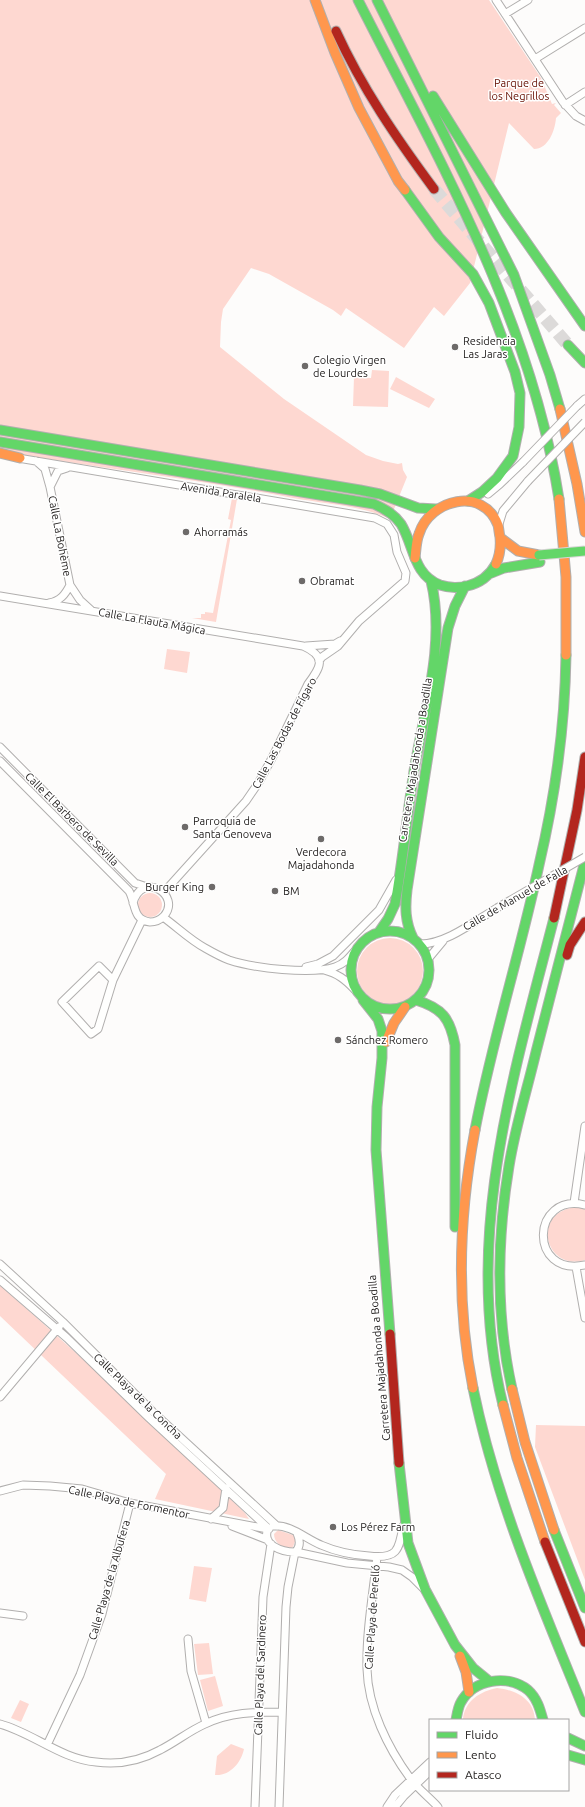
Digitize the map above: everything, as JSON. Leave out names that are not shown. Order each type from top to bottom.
[{"type":"main road","points":[[315,0],[359,108],[394,175],[439,238],[473,274],[490,302],[515,372],[520,393],[519,427],[513,456],[497,478],[472,502]]},
{"type":"main road","points":[[322,0],[347,58],[370,100],[399,143],[434,189]]},
{"type":"main road","points":[[358,0],[450,183],[497,284],[533,382],[557,489],[566,575],[567,640],[564,715],[557,772],[545,839],[534,889],[482,1094],[467,1177],[463,1221],[462,1268],[464,1325],[472,1382],[490,1460],[515,1537],[585,1712]]},
{"type":"main road","points":[[378,0],[472,163],[549,278],[585,326]]},
{"type":"main road","points":[[378,0],[514,275],[550,375],[566,431],[585,532]]},
{"type":"main road","points":[[549,278],[585,318]]},
{"type":"main road","points":[[568,344],[585,363]]},
{"type":"main road","points":[[0,430],[360,490],[380,494],[418,508],[436,509]]},
{"type":"main road","points":[[0,442],[374,504],[388,511],[396,518],[403,529],[421,572],[431,582],[446,587],[465,586],[479,582],[489,574],[504,568],[540,559],[585,551]]},
{"type":"main road","points":[[0,454],[20,458]]},
{"type":"main road","points":[[415,558],[418,532],[424,520],[436,509],[452,502],[472,502],[490,512],[499,524],[502,539],[500,555],[489,574]]},
{"type":"main road","points":[[502,539],[518,551],[540,559],[585,558]]},
{"type":"main road","name":"Carretera Majadahonda a Boadilla","points":[[379,932],[388,919],[395,904],[400,873],[435,633],[435,595],[431,582]]},
{"type":"main road","name":"Carretera Majadahonda a Boadilla","points":[[416,941],[408,930],[405,920],[410,873],[448,628],[455,606],[465,586]]},
{"type":"main road","points":[[585,757],[570,847],[509,1096],[500,1139],[493,1180],[489,1221],[488,1269],[492,1339],[498,1382],[508,1429],[538,1524],[585,1642]]},
{"type":"main road","points":[[585,861],[559,959],[514,1142],[507,1179],[502,1222],[501,1260],[504,1338],[510,1382],[519,1425],[533,1474],[549,1519],[585,1608]]},
{"type":"main road","points":[[538,1046],[570,945],[585,922]]},
{"type":"main road","points":[[391,931],[402,933],[416,941],[428,959],[429,970],[428,981],[423,992],[416,1000],[405,1007],[394,1010],[383,1010],[372,1006],[363,1000],[355,990],[350,978],[350,964],[354,952],[365,940],[379,932],[391,931]]},
{"type":"main road","name":"Carretera Majadahonda a Boadilla","points":[[363,1000],[378,1019],[382,1031],[382,1058],[377,1107],[376,1150],[404,1518],[408,1543],[425,1589],[456,1645],[473,1668],[489,1681]]},
{"type":"main road","points":[[416,1000],[430,1004],[442,1012],[453,1029],[455,1044],[455,1220],[460,1325],[467,1382],[485,1462],[497,1501],[515,1537]]},
{"type":"main road","name":"Carretera Majadahonda a Boadilla","points":[[382,1058],[389,1030],[405,1007]]},
{"type":"main road","name":"Carretera Majadahonda a Boadilla","points":[[456,1645],[466,1672],[469,1692]]},
{"type":"main road","points":[[456,1719],[462,1702],[469,1692],[478,1685],[489,1681],[503,1680],[516,1683],[528,1690],[537,1701],[544,1718]]},
{"type":"main road","points":[[570,1740],[585,1746]]},
{"type":"street","points":[[496,0],[565,105],[576,116],[585,121]]},
{"type":"street","points":[[505,14],[528,0]]},
{"type":"street","points":[[535,59],[585,28]]},
{"type":"street","points":[[565,105],[585,92]]},
{"type":"street","points":[[472,502],[500,484],[585,399]]},
{"type":"street","points":[[499,524],[504,511],[528,481],[585,422]]},
{"type":"street","name":"Avenida Paralela","points":[[20,458],[375,518],[387,524],[394,535],[397,552],[406,573]]},
{"type":"street","name":"Calle La Bohème","points":[[36,461],[44,469],[50,487],[70,585],[80,600],[91,611]]},
{"type":"street","name":"Calle La Bohème","points":[[50,487],[61,469],[72,467]]},
{"type":"street","name":"Calle Las Bodas de Fígaro","points":[[164,892],[246,801],[259,782],[308,684],[318,671],[319,661],[322,657],[338,646],[359,621],[404,581],[406,573]]},
{"type":"street","name":"Calle La Bohème","points":[[46,604],[57,601],[65,594],[70,585]]},
{"type":"street","name":"Calle La Flauta Mágica","points":[[0,596],[303,646]]},
{"type":"street","name":"Calle Las Bodas de Fígaro","points":[[303,646],[335,644],[344,638]]},
{"type":"street","points":[[303,646],[317,655],[319,661]]},
{"type":"street","name":"Calle El Barbero de Sevilla","points":[[0,747],[135,883],[147,887]]},
{"type":"street","name":"Calle El Barbero de Sevilla","points":[[0,761],[129,891],[133,897],[133,903]]},
{"type":"street","name":"Calle de Manuel de Falla","points":[[416,941],[428,944],[445,939],[585,856]]},
{"type":"street","points":[[294,969],[318,964],[333,956],[379,910],[400,873]]},
{"type":"street","points":[[147,887],[156,887],[164,892],[168,902],[168,907],[163,917],[153,922],[142,920],[135,912],[133,903],[137,893],[147,887]]},
{"type":"street","points":[[163,917],[203,948],[229,960],[255,966],[322,970],[337,974],[345,979],[355,990]]},
{"type":"street","points":[[113,980],[99,966],[62,1002],[91,1034],[98,1029],[113,980],[142,920]]},
{"type":"street","name":"Calle de Manuel de Falla","points":[[428,959],[445,939]]},
{"type":"street","points":[[322,970],[335,967],[345,962],[354,952]]},
{"type":"street","points":[[574,1203],[585,1126]]},
{"type":"street","points":[[585,1205],[574,1203],[564,1204],[555,1209],[548,1217],[542,1236],[544,1246],[549,1255],[557,1262],[566,1266],[576,1267],[585,1265]]},
{"type":"street","name":"Calle Playa de la Concha","points":[[0,1264],[63,1322],[153,1412],[277,1526]]},
{"type":"street","points":[[576,1267],[585,1318]]},
{"type":"street","name":"Calle Playa de la Concha","points":[[0,1280],[57,1329],[268,1529]]},
{"type":"street","points":[[0,1397],[63,1322]]},
{"type":"street","name":"Calle Playa de Formentor","points":[[0,1491],[23,1485],[82,1489],[130,1503],[223,1522],[252,1525],[268,1529]]},
{"type":"street","points":[[211,1519],[223,1508],[226,1488]]},
{"type":"street","name":"Calle Playa de la Albufera","points":[[47,1745],[80,1675],[102,1614],[130,1503]]},
{"type":"street","points":[[404,1518],[401,1542],[397,1551],[393,1555],[376,1557],[349,1554],[322,1546],[283,1527],[277,1526],[268,1529],[267,1534],[269,1542],[280,1551],[295,1552],[347,1563],[388,1567],[402,1570],[425,1589]]},
{"type":"street","name":"Calle Playa de Formentor","points":[[223,1522],[269,1542]]},
{"type":"street","points":[[279,1807],[288,1587],[295,1552],[299,1543],[296,1533]]},
{"type":"street","name":"Calle Playa del Sardinero","points":[[255,1807],[263,1597],[269,1542]]},
{"type":"street","name":"Calle Playa de Perelló","points":[[376,1557],[367,1670],[372,1702],[382,1732],[413,1782],[427,1794],[438,1807]]},
{"type":"street","points":[[0,1613],[23,1616]]},
{"type":"street","points":[[188,1638],[191,1671],[206,1723]]},
{"type":"street","points":[[0,1724],[68,1756],[95,1762],[122,1763],[144,1758],[161,1750],[193,1729],[206,1723],[238,1713],[282,1712]]},
{"type":"street","points":[[395,1807],[429,1763]]},
{"type":"street","points":[[387,1807],[395,1795],[429,1772]]},
{"type":"green space","name":"Parque de los Negrillos","points":[[0,0],[489,0],[541,78],[552,104],[556,103],[554,105],[561,113],[556,118],[552,134],[547,143],[534,149],[509,123],[470,283],[444,316],[434,307],[404,348],[346,308],[341,316],[269,274],[251,268],[223,309],[220,347],[284,399],[366,455],[383,461],[398,464],[402,463],[403,470],[407,477],[390,519],[379,514],[355,508],[220,485],[0,451]]},
{"type":"green space","points":[[372,370],[389,371],[388,407],[353,406],[354,377],[371,378]]},
{"type":"green space","points":[[396,377],[435,399],[429,408],[390,389]]},
{"type":"green space","points":[[232,498],[237,499],[216,622],[192,618],[201,618],[201,614],[205,614],[205,612],[213,613],[231,520],[228,519]]},
{"type":"green space","points":[[167,649],[190,652],[187,673],[164,669]]},
{"type":"green space","points":[[150,893],[155,894],[161,900],[161,910],[155,916],[150,917],[145,916],[139,910],[138,905],[139,900],[145,894]]},
{"type":"green space","points":[[390,938],[403,941],[413,948],[420,958],[423,971],[420,984],[413,994],[403,1001],[390,1004],[377,1001],[367,994],[360,984],[357,971],[360,958],[367,948],[377,941]]},
{"type":"green space","points":[[576,1207],[585,1209],[585,1260],[571,1261],[560,1257],[552,1250],[548,1240],[548,1229],[552,1219],[562,1211]]},
{"type":"green space","points":[[0,1285],[113,1386],[245,1513],[249,1519],[155,1499],[166,1474],[0,1316]]},
{"type":"green space","points":[[536,1425],[585,1426],[585,1580],[535,1447]]},
{"type":"green space","points":[[278,1530],[293,1535],[296,1539],[293,1547],[288,1549],[277,1542],[274,1534]]},
{"type":"green space","points":[[194,1566],[212,1568],[206,1602],[189,1599]]},
{"type":"green space","points":[[209,1643],[213,1674],[198,1675],[194,1644]]},
{"type":"green space","points":[[215,1676],[223,1706],[208,1711],[200,1680]]},
{"type":"green space","points":[[491,1689],[504,1689],[517,1693],[523,1697],[531,1706],[535,1719],[463,1719],[466,1707],[470,1702],[479,1694]]},
{"type":"green space","points":[[20,1700],[29,1704],[21,1722],[11,1718]]},
{"type":"green space","points":[[231,1744],[244,1749],[243,1754],[234,1768],[230,1771],[220,1775],[215,1775],[217,1756]]},
{"type":"tunnel","points":[[434,189],[568,345]]},
{"type":"traffic: fast","points":[[358,0],[450,181],[504,304],[527,368],[546,432],[559,499]]},
{"type":"traffic: fast","points":[[377,0],[514,275],[550,375],[560,409]]},
{"type":"traffic: fast","points":[[433,96],[506,213],[585,326]]},
{"type":"traffic: fast","points":[[405,190],[439,237],[473,274],[489,303],[515,372],[520,393],[519,427],[513,456],[497,478],[482,492],[468,501]]},
{"type":"traffic: fast","points":[[568,345],[585,363]]},
{"type":"traffic: fast","points":[[0,430],[360,490],[380,494],[418,508],[436,509]]},
{"type":"traffic: fast","points":[[0,442],[374,504],[389,512],[398,520],[405,532],[419,567],[431,580],[443,586],[460,587],[476,583],[488,575],[496,564]]},
{"type":"traffic: fast","points":[[539,555],[585,551]]},
{"type":"traffic: fast","points":[[489,574],[504,568],[540,562]]},
{"type":"traffic: fast","points":[[379,932],[388,919],[395,904],[414,771],[432,676],[436,628],[435,604],[431,581]]},
{"type":"traffic: fast","points":[[413,938],[408,926],[406,914],[407,890],[448,628],[455,606],[465,586]]},
{"type":"traffic: fast","points":[[475,1130],[550,813],[564,708],[566,655]]},
{"type":"traffic: fast","points":[[512,1389],[503,1334],[501,1306],[500,1250],[505,1194],[518,1123],[585,861]]},
{"type":"traffic: fast","points":[[503,1405],[492,1343],[488,1282],[490,1220],[498,1159],[509,1098],[554,918]]},
{"type":"traffic: fast","points":[[382,931],[398,931],[412,937],[423,948],[429,962],[429,970],[429,978],[423,992],[412,1003],[398,1009],[382,1009],[368,1003],[357,992],[351,978],[351,962],[357,948],[368,937],[382,931]]},
{"type":"traffic: fast","points":[[363,1000],[378,1019],[382,1031],[382,1058],[377,1107],[376,1150],[390,1334]]},
{"type":"traffic: fast","points":[[416,1000],[425,1003],[443,1015],[450,1028],[455,1045],[455,1227]]},
{"type":"traffic: fast","points":[[473,1388],[494,1471],[507,1512],[537,1593],[585,1712]]},
{"type":"traffic: fast","points":[[399,1463],[408,1543],[425,1589],[455,1645],[473,1668],[489,1681]]},
{"type":"traffic: fast","points":[[554,1530],[585,1608]]},
{"type":"traffic: fast","points":[[456,1719],[460,1704],[467,1694],[474,1688],[492,1681],[511,1682],[528,1690],[536,1700],[543,1719]]},
{"type":"traffic: fast","points":[[569,1738],[585,1746]]},
{"type":"traffic: fast","points":[[569,1755],[585,1760]]},
{"type":"traffic: slow","points":[[315,0],[335,53],[359,108],[398,181],[405,190]]},
{"type":"traffic: slow","points":[[560,409],[577,484],[585,532]]},
{"type":"traffic: slow","points":[[0,453],[20,458]]},
{"type":"traffic: slow","points":[[559,499],[566,577],[566,655]]},
{"type":"traffic: slow","points":[[415,558],[419,534],[425,522],[434,512],[445,505],[469,501],[481,505],[491,513],[498,525],[500,548],[496,564]]},
{"type":"traffic: slow","points":[[502,539],[518,551],[539,555]]},
{"type":"traffic: slow","points":[[386,1042],[394,1023],[405,1007]]},
{"type":"traffic: slow","points":[[473,1388],[464,1324],[462,1259],[466,1194],[475,1130]]},
{"type":"traffic: slow","points":[[512,1389],[525,1442],[554,1530]]},
{"type":"traffic: slow","points":[[503,1405],[517,1458],[545,1542]]},
{"type":"traffic: slow","points":[[460,1656],[466,1672],[469,1692]]},
{"type":"traffic: jam","points":[[336,31],[357,73],[381,113],[434,189]]},
{"type":"traffic: jam","points":[[554,918],[577,810],[585,757]]},
{"type":"traffic: jam","points":[[567,955],[570,945],[585,922]]},
{"type":"traffic: jam","points":[[390,1334],[399,1463]]},
{"type":"traffic: jam","points":[[545,1542],[585,1642]]},
{"type":"place","name":"Residencia Las Jaras","points":[[455,347]]},
{"type":"place","name":"Colegio Virgen de Lourdes","points":[[305,366]]},
{"type":"place","name":"Ahorramás","points":[[186,532]]},
{"type":"place","name":"Obramat","points":[[302,581]]},
{"type":"place","name":"Parroquia de Santa Genoveva","points":[[185,827]]},
{"type":"place","name":"Verdecora Majadahonda","points":[[321,839]]},
{"type":"place","name":"Burger King","points":[[212,887]]},
{"type":"place","name":"BM","points":[[275,891]]},
{"type":"place","name":"Sánchez Romero","points":[[338,1040]]},
{"type":"place","name":"Los Pérez Farm","points":[[333,1527]]}]
